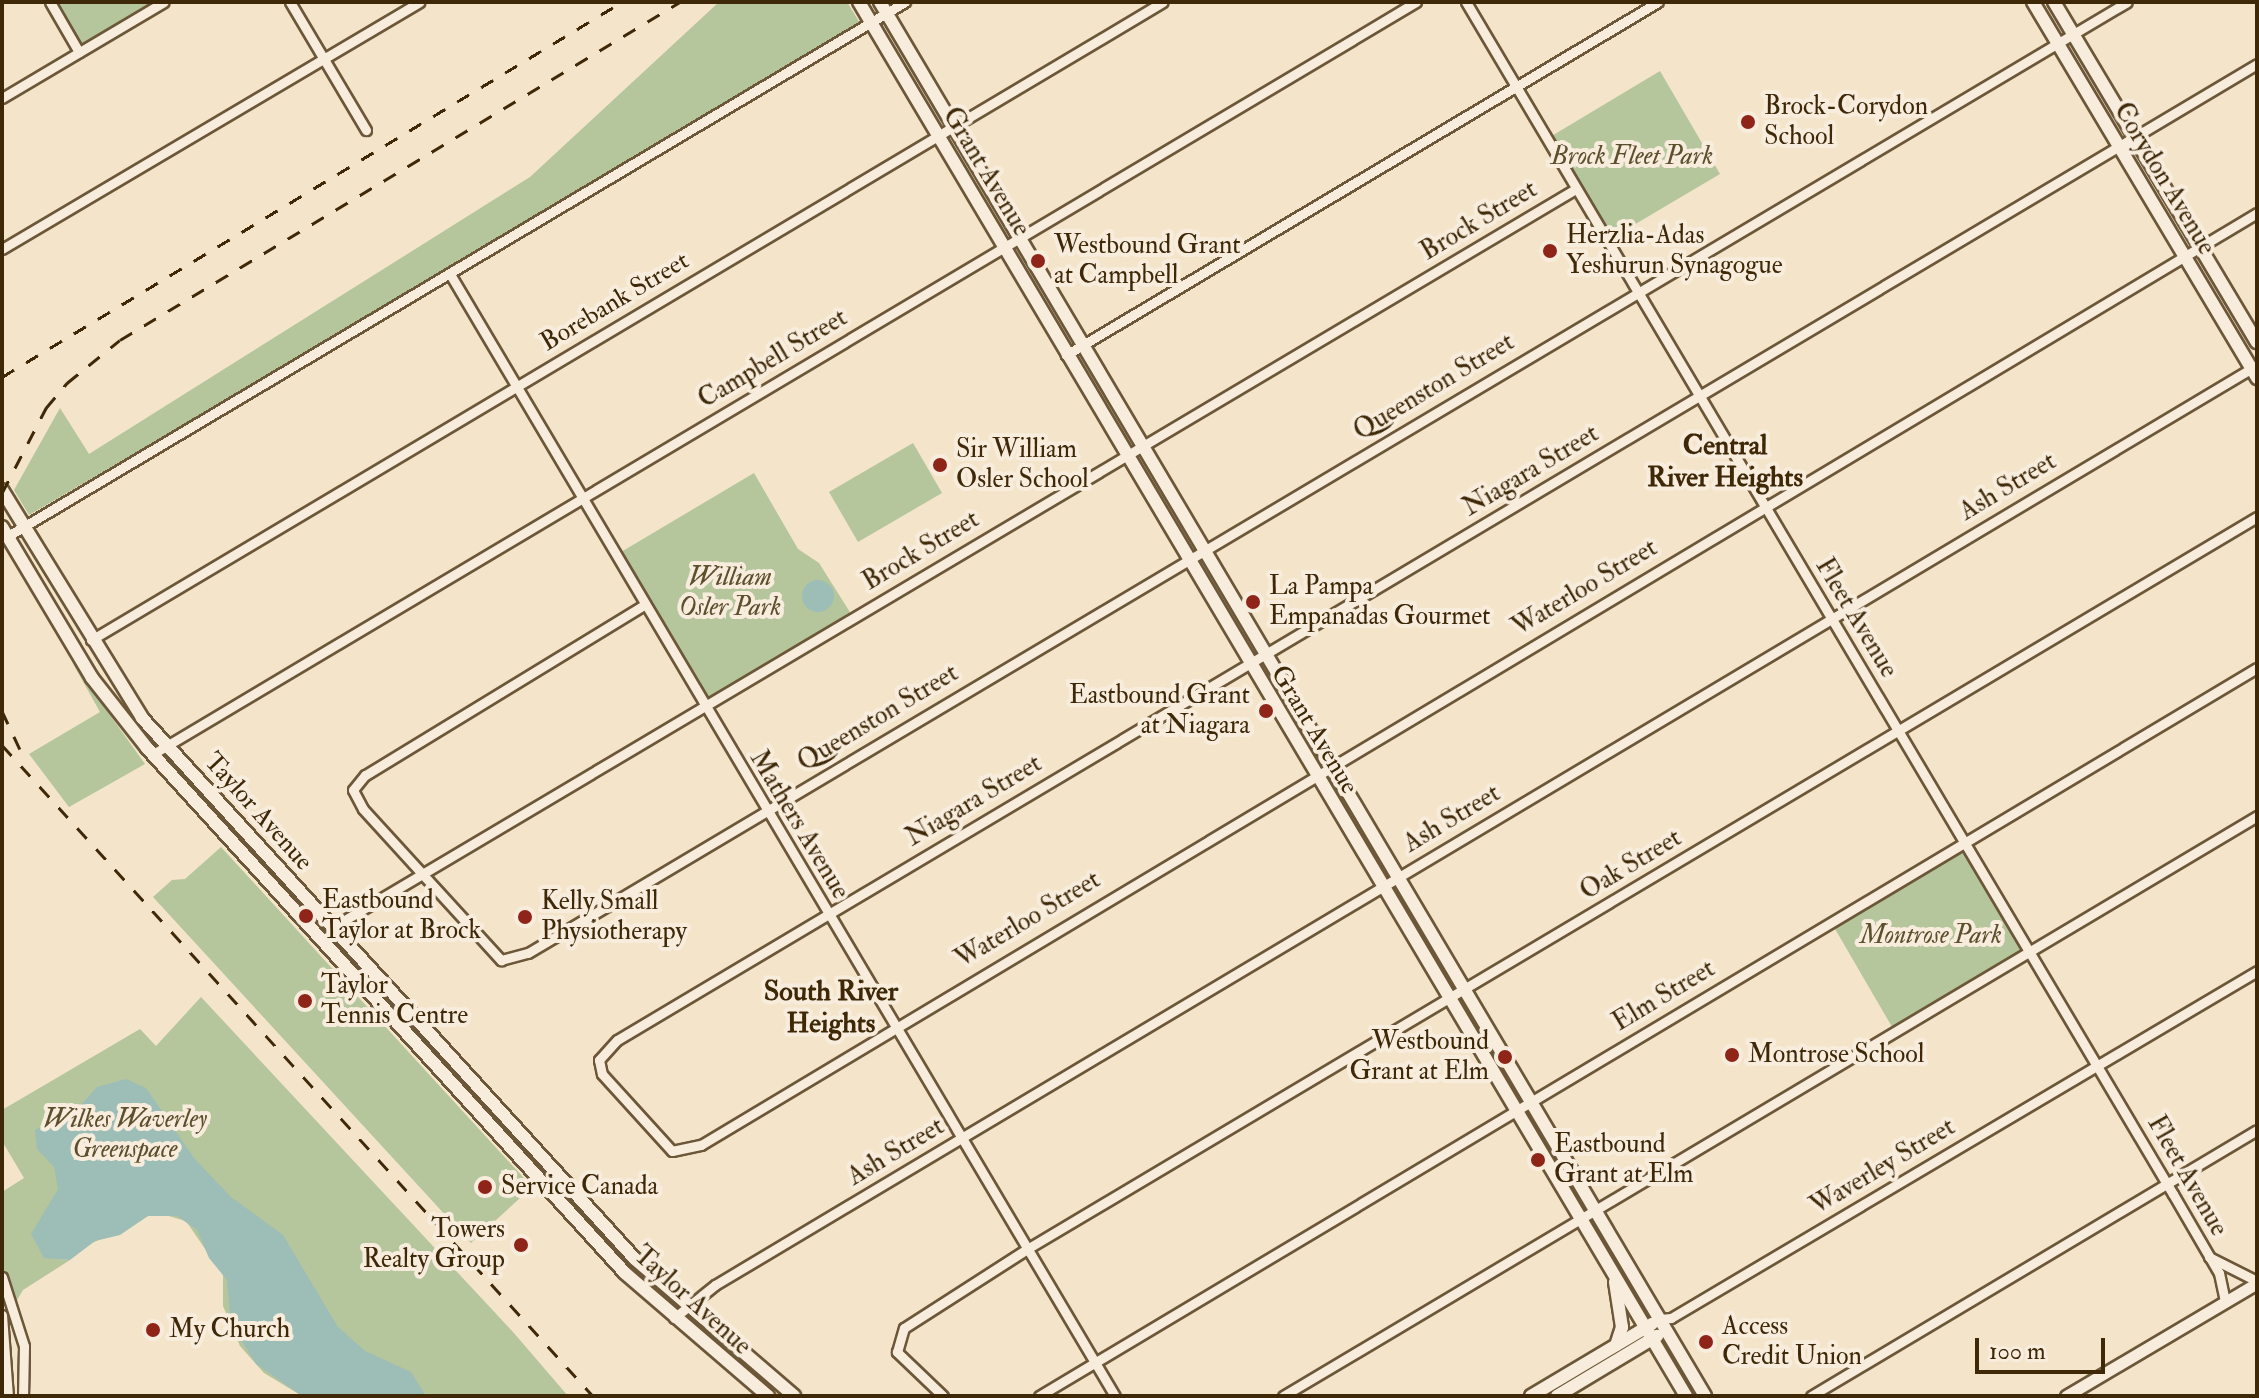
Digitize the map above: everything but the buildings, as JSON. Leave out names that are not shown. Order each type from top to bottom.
[{"type":"main road","name":"Grant Avenue","points":[[859,2],[1248,664],[1686,1396]]},
{"type":"main road","name":"Corydon Avenue","points":[[2033,2],[2184,257],[2255,370]]},
{"type":"main road","name":"Corydon Avenue","points":[[2054,2],[2257,342]]},
{"type":"main road","name":"Grant Avenue","points":[[883,8],[1140,448],[1705,1396]]},
{"type":"main road","name":"Taylor Avenue","points":[[2,490],[124,695],[635,1259],[794,1396]]},
{"type":"main road","name":"Taylor Avenue","points":[[5,532],[92,678],[153,754],[625,1273],[768,1396]]},
{"type":"main road","points":[[1614,1275],[1622,1327],[1616,1345]]},
{"type":"main road","name":"Waverley Street","points":[[1557,1396],[1664,1324]]},
{"type":"main road","name":"Waverley Street","points":[[1531,1396],[1616,1345],[1648,1334]]},
{"type":"street","points":[[50,2],[79,52]]},
{"type":"street","points":[[2,98],[151,6],[164,2]]},
{"type":"street","points":[[290,2],[366,130]]},
{"type":"street","points":[[2,249],[419,2]]},
{"type":"street","points":[[5,532],[24,527],[872,23],[883,8],[905,2]]},
{"type":"street","name":"Borebank Street","points":[[91,640],[1163,2]]},
{"type":"street","name":"Campbell Street","points":[[153,754],[1416,2]]},
{"type":"street","name":"Fleet Avenue","points":[[1466,2],[1574,190],[2167,1183],[2209,1257],[2225,1302]]},
{"type":"street","points":[[1066,355],[1658,2]]},
{"type":"street","name":"Queenston Street","points":[[422,874],[494,955],[509,962],[2127,2]]},
{"type":"street","name":"Niagara Street","points":[[894,1026],[680,1153],[662,1143],[602,1074],[599,1060],[617,1040],[2257,64]]},
{"type":"street","name":"Brock Street","points":[[333,927],[1574,190]]},
{"type":"street","name":"Waterloo Street","points":[[894,1026],[2257,213]]},
{"type":"street","name":"Mathers Avenue","points":[[450,274],[584,497],[703,707],[1115,1396]]},
{"type":"street","name":"Ash Street","points":[[674,1318],[687,1306],[960,1138],[2255,370]]},
{"type":"street","name":"Oak Street","points":[[943,1396],[897,1352],[900,1332],[1027,1249],[2257,517]]},
{"type":"street","points":[[422,874],[355,798],[358,781],[644,605]]},
{"type":"street","name":"Elm Street","points":[[1039,1396],[2257,668]]},
{"type":"street","points":[[1283,1396],[2257,816]]},
{"type":"street","name":"Waverley Street","points":[[1664,1324],[2257,971]]},
{"type":"street","points":[[492,1129],[522,1136]]},
{"type":"street","points":[[1811,1396],[2257,1130]]},
{"type":"street","name":"Fleet Avenue","points":[[2209,1257],[2257,1282]]},
{"type":"street","points":[[2,1277],[24,1346],[23,1396]]},
{"type":"street","points":[[2066,1396],[2257,1282]]},
{"type":"street","points":[[2,1315],[9,1356],[8,1396]]},
{"type":"green space","points":[[50,2],[149,2],[153,9],[79,52]]},
{"type":"green space","points":[[719,2],[847,2],[863,28],[29,515],[14,490],[60,408],[89,454],[530,177]]},
{"type":"green space","name":"Brock Fleet Park","points":[[1660,71],[1720,174],[1605,242],[1545,140]]},
{"type":"green space","points":[[913,443],[942,493],[858,542],[829,492]]},
{"type":"green space","name":"William Osler Park","points":[[754,473],[798,549],[819,563],[853,617],[703,707],[616,555]]},
{"type":"green space","points":[[72,662],[145,764],[69,807],[29,754],[100,712]]},
{"type":"green space","name":"Montrose Park","points":[[1965,843],[2029,951],[1895,1032],[1831,922]]},
{"type":"green space","name":"Taylor Tennis Centre","points":[[221,847],[532,1187],[471,1243],[153,897],[172,880],[185,879]]},
{"type":"green space","name":"Wilkes Waverley Greenspace","points":[[201,997],[513,1332],[568,1396],[302,1396],[264,1373],[240,1346],[223,1306],[223,1275],[186,1221],[165,1215],[150,1215],[59,1259],[70,1260],[23,1290],[14,1305],[2,1277],[2,1192],[24,1178],[2,1141],[2,1110],[140,1029],[156,1046]]},
{"type":"water","points":[[818,580],[829,585],[834,596],[829,607],[818,612],[807,607],[802,596],[807,585]]},
{"type":"water","points":[[126,1079],[146,1088],[194,1158],[231,1197],[283,1235],[338,1327],[365,1351],[411,1372],[426,1396],[302,1396],[256,1364],[231,1324],[227,1280],[209,1258],[197,1230],[177,1216],[148,1216],[120,1235],[95,1241],[70,1260],[44,1258],[31,1234],[58,1189],[54,1167],[37,1149],[35,1130],[79,1107],[97,1087]]},
{"type":"railway","points":[[2,377],[622,2]]},
{"type":"railway","points":[[2,493],[46,408],[67,383],[120,340],[680,2]]},
{"type":"railway","points":[[2,711],[24,758]]},
{"type":"railway","points":[[2,745],[593,1396]]},
{"type":"place","name":"Brock-Corydon School","points":[[1748,122]]},
{"type":"place","name":"Herzlia-Adas Yeshurun Synagogue","points":[[1550,251]]},
{"type":"place","name":"Westbound Grant at Campbell","points":[[1038,261]]},
{"type":"place","name":"Sir William Osler School","points":[[940,465]]},
{"type":"place","name":"La Pampa Empanadas Gourmet","points":[[1253,602]]},
{"type":"place","name":"Eastbound Grant at Niagara","points":[[1266,711]]},
{"type":"place","name":"Eastbound Taylor at Brock","points":[[306,916]]},
{"type":"place","name":"Kelly Small Physiotherapy","points":[[525,917]]},
{"type":"place","name":"Taylor Tennis Centre","points":[[305,1001]]},
{"type":"place","name":"Montrose School","points":[[1732,1055]]},
{"type":"place","name":"Westbound Grant at Elm","points":[[1505,1057]]},
{"type":"place","name":"Eastbound Grant at Elm","points":[[1538,1160]]},
{"type":"place","name":"Service Canada","points":[[485,1187]]},
{"type":"place","name":"Towers Realty Group","points":[[521,1245]]},
{"type":"place","name":"My Church","points":[[153,1330]]},
{"type":"place","name":"Access Credit Union","points":[[1706,1342]]},
{"type":"district","name":"Central River Heights","points":[[1725,462]]},
{"type":"district","name":"South River Heights","points":[[831,1008]]}]
